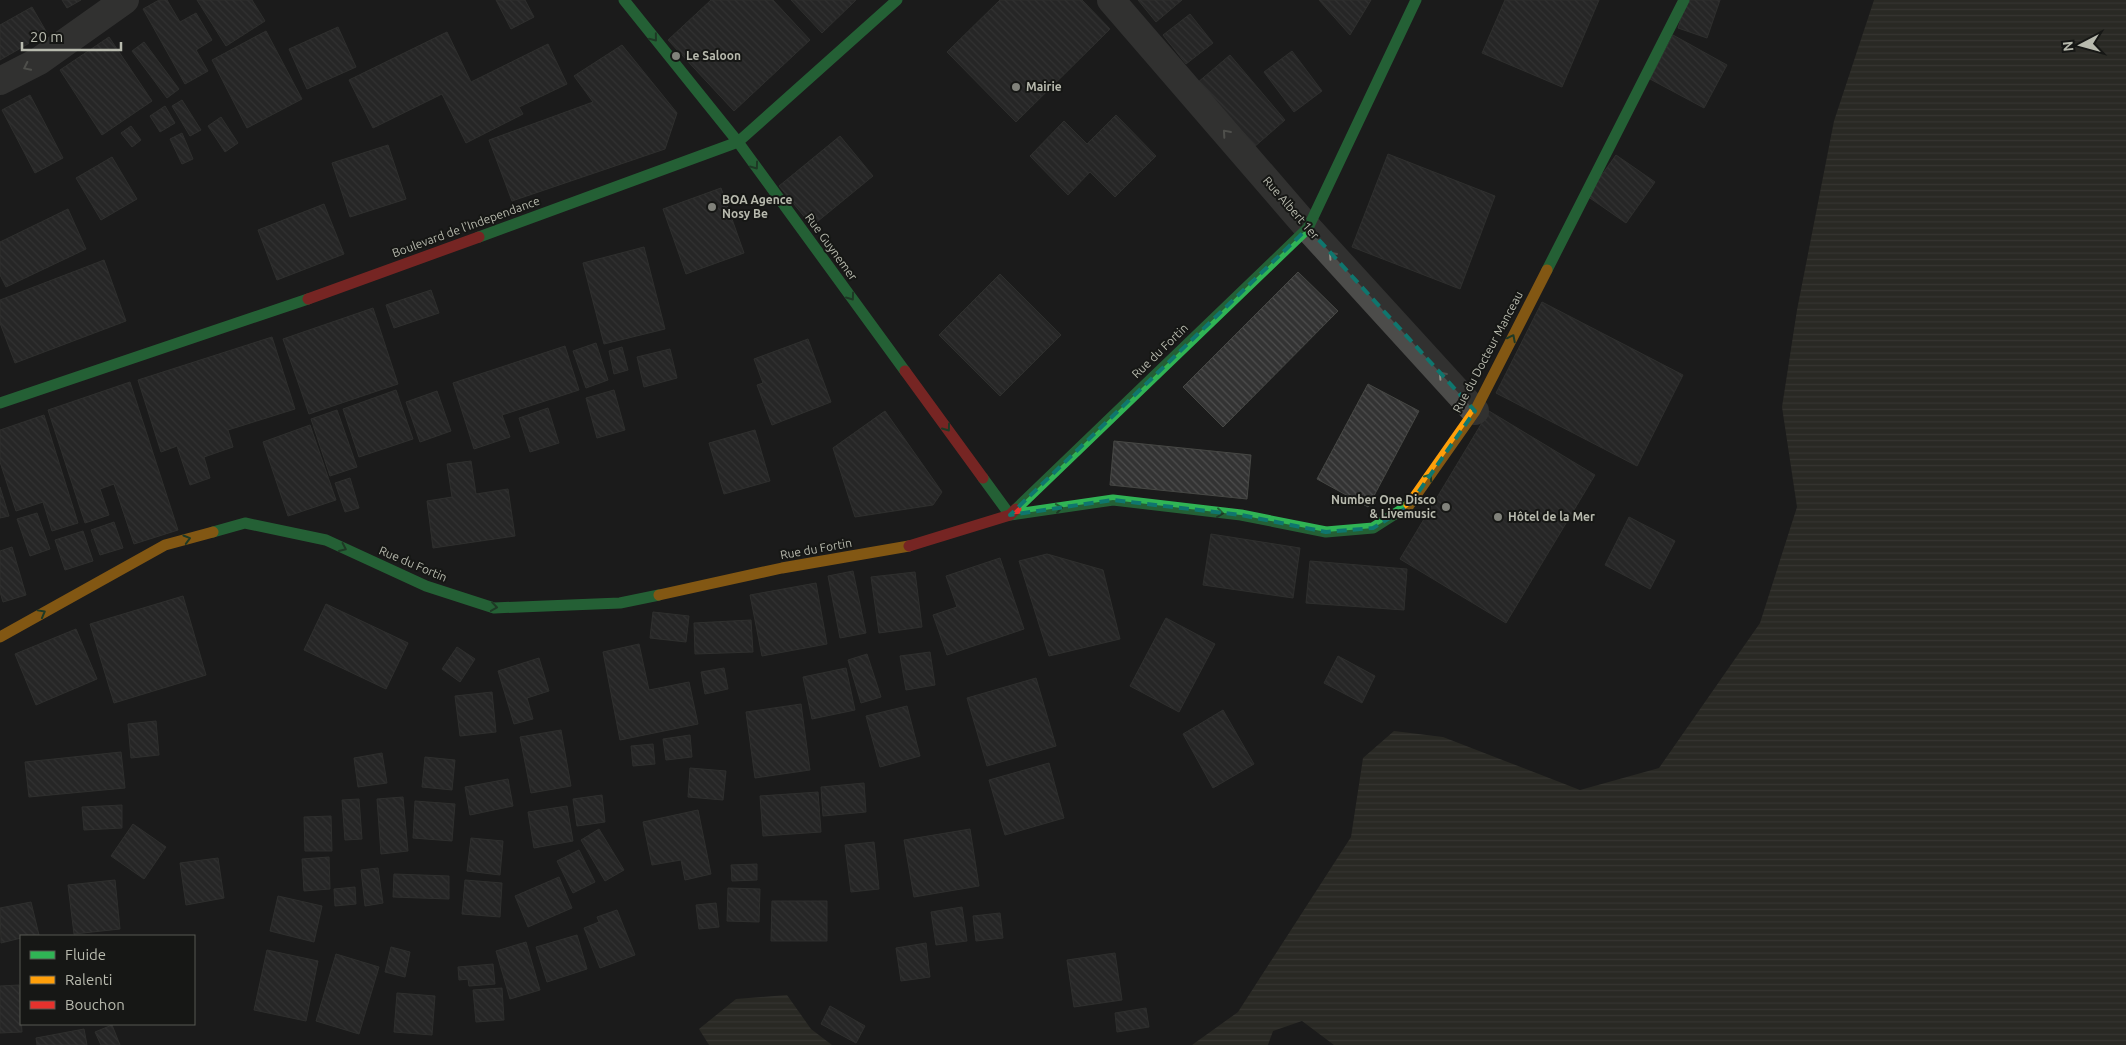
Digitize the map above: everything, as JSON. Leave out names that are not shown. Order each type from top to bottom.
[{"type":"street","points":[[0,81],[39,61],[125,0]]},
{"type":"street","name":"Rue Guynemer","points":[[624,0],[738,142],[1010,515]]},
{"type":"street","name":"Boulevard de l'Independance","points":[[0,403],[300,302],[738,142],[897,0]]},
{"type":"street","name":"Rue Albert 1er","points":[[1111,0],[1308,228],[1475,411]]},
{"type":"street","name":"Rue du Fortin","points":[[0,637],[165,545],[245,523],[326,540],[426,586],[494,608],[620,603],[782,568],[905,547],[1010,515],[1308,228],[1416,0]]},
{"type":"street","name":"Rue du Docteur Manceau","points":[[1010,515],[1112,500],[1241,515],[1326,532],[1373,528],[1408,507],[1475,411],[1684,0]]},
{"type":"highlighted area","points":[[1308,228],[1475,411],[1408,507],[1373,528],[1326,532],[1241,515],[1113,500],[1010,515]]},
{"type":"shaded area","points":[[1874,0],[2126,0],[2126,1045],[1334,1045],[1302,1021],[1273,1031],[1268,1045],[1192,1045],[1238,1012],[1351,837],[1363,758],[1394,731],[1443,737],[1580,790],[1659,768],[1760,623],[1797,507],[1782,407],[1797,310],[1834,121]]},
{"type":"shaded area","points":[[787,995],[811,1029],[832,1045],[709,1045],[699,1029],[736,999]]},
{"type":"building","points":[[62,0],[81,0],[67,8]]},
{"type":"building","points":[[159,0],[167,0],[180,22],[196,13],[212,40],[196,50],[208,71],[185,84],[143,9]]},
{"type":"building","points":[[197,0],[252,0],[265,21],[226,46]]},
{"type":"building","points":[[496,0],[525,0],[534,17],[511,29]]},
{"type":"building","points":[[711,0],[773,0],[810,40],[734,111],[668,40]]},
{"type":"building","points":[[791,0],[856,0],[822,33]]},
{"type":"building","name":"Mairie","points":[[1000,0],[1082,0],[1110,29],[1016,122],[947,52]]},
{"type":"building","points":[[1138,0],[1182,0],[1156,22]]},
{"type":"building","points":[[1319,0],[1371,0],[1350,35]]},
{"type":"building","points":[[1505,0],[1599,0],[1562,87],[1482,53]]},
{"type":"building","points":[[1687,0],[1720,0],[1707,38],[1678,28]]},
{"type":"building","points":[[32,7],[47,33],[0,60],[0,25]]},
{"type":"building","points":[[1190,14],[1213,43],[1186,64],[1163,35]]},
{"type":"building","points":[[338,27],[356,67],[307,89],[289,49]]},
{"type":"building","points":[[266,31],[302,99],[247,128],[212,60]]},
{"type":"building","points":[[447,32],[471,82],[548,44],[567,84],[519,107],[523,114],[466,143],[442,94],[373,128],[349,80]]},
{"type":"building","points":[[1673,35],[1727,65],[1704,108],[1650,79]]},
{"type":"building","points":[[109,37],[152,101],[102,135],[60,70]]},
{"type":"building","points":[[144,42],[179,89],[167,98],[132,51]]},
{"type":"building","points":[[622,45],[677,113],[665,149],[512,201],[489,140],[593,102],[574,76]]},
{"type":"building","points":[[1292,51],[1322,91],[1294,112],[1264,72]]},
{"type":"building","points":[[1230,55],[1285,120],[1253,148],[1197,83]]},
{"type":"building","points":[[30,95],[63,158],[35,173],[2,110]]},
{"type":"building","points":[[182,100],[201,130],[190,136],[172,106]]},
{"type":"building","points":[[165,106],[175,123],[160,132],[150,116]]},
{"type":"building","points":[[1116,115],[1156,156],[1115,197],[1090,172],[1068,195],[1030,156],[1064,121],[1087,144]]},
{"type":"building","points":[[221,117],[238,143],[225,152],[208,126]]},
{"type":"building","points":[[131,126],[141,140],[132,147],[121,133]]},
{"type":"building","points":[[182,133],[193,159],[182,164],[170,139]]},
{"type":"building","points":[[840,136],[873,176],[812,226],[779,186]]},
{"type":"building","points":[[388,145],[406,199],[350,217],[332,163]]},
{"type":"building","points":[[1388,154],[1495,196],[1460,289],[1352,247]]},
{"type":"building","points":[[1616,155],[1655,182],[1626,223],[1587,196]]},
{"type":"building","points":[[112,157],[137,199],[101,220],[76,178]]},
{"type":"building","points":[[721,188],[744,253],[686,274],[663,209]]},
{"type":"building","points":[[324,204],[344,254],[277,280],[258,230]]},
{"type":"building","points":[[68,209],[86,249],[6,287],[0,275],[0,242]]},
{"type":"building","points":[[644,247],[665,329],[604,344],[583,263]]},
{"type":"building","points":[[104,260],[126,321],[15,363],[0,323],[0,300]]},
{"type":"building","points":[[1298,272],[1338,311],[1223,427],[1183,387]]},
{"type":"building","points":[[1000,274],[1061,335],[1000,396],[939,335]]},
{"type":"building","points":[[431,290],[439,313],[394,328],[386,305]]},
{"type":"building","points":[[1542,302],[1683,375],[1637,466],[1496,393]]},
{"type":"building","points":[[373,308],[398,384],[309,414],[283,339]]},
{"type":"building","points":[[272,337],[295,409],[228,430],[233,447],[204,457],[210,478],[190,485],[177,446],[161,452],[138,380]]},
{"type":"building","points":[[808,339],[831,402],[772,425],[757,385],[763,383],[754,359]]},
{"type":"building","points":[[596,343],[608,380],[586,388],[573,351]]},
{"type":"building","points":[[565,346],[579,390],[502,415],[510,437],[474,449],[453,383]]},
{"type":"building","points":[[622,347],[628,370],[614,374],[609,351]]},
{"type":"building","points":[[670,349],[677,378],[644,387],[637,357]]},
{"type":"building","points":[[130,382],[178,530],[134,544],[114,484],[100,489],[109,515],[85,523],[48,410]]},
{"type":"building","points":[[1368,384],[1419,411],[1368,507],[1317,479]]},
{"type":"building","points":[[396,390],[413,439],[359,457],[343,409]]},
{"type":"building","points":[[614,390],[625,430],[597,438],[586,398]]},
{"type":"building","points":[[437,391],[451,431],[420,442],[406,402]]},
{"type":"building","points":[[548,408],[559,443],[530,452],[519,418]]},
{"type":"building","points":[[337,410],[357,467],[330,476],[311,419]]},
{"type":"building","points":[[885,411],[942,492],[933,505],[855,517],[833,448]]},
{"type":"building","name":"Hôtel de la Mer","points":[[1489,411],[1595,475],[1506,623],[1400,559]]},
{"type":"building","points":[[44,415],[78,523],[52,531],[43,502],[16,511],[0,462],[0,430]]},
{"type":"building","points":[[310,425],[336,500],[288,516],[263,442]]},
{"type":"building","points":[[755,430],[770,481],[724,494],[709,443]]},
{"type":"building","points":[[1114,441],[1251,455],[1247,499],[1110,485]]},
{"type":"building","points":[[471,461],[476,494],[508,489],[515,536],[433,548],[427,501],[452,497],[447,464]]},
{"type":"building","points":[[350,478],[359,508],[345,512],[335,483]]},
{"type":"building","points":[[0,487],[9,516],[0,518]]},
{"type":"building","points":[[37,513],[50,549],[30,556],[17,519]]},
{"type":"building","points":[[1629,517],[1675,541],[1650,589],[1605,565]]},
{"type":"building","points":[[114,522],[123,548],[100,555],[91,530]]},
{"type":"building","points":[[83,531],[93,561],[65,570],[55,540]]},
{"type":"building","points":[[1211,534],[1300,548],[1293,598],[1203,585]]},
{"type":"building","points":[[12,547],[26,595],[3,602],[0,592],[0,551]]},
{"type":"building","points":[[1047,554],[1103,570],[1120,639],[1049,656],[1019,561]]},
{"type":"building","points":[[1000,558],[1024,629],[947,655],[933,615],[957,607],[946,576]]},
{"type":"building","points":[[1310,561],[1407,569],[1404,610],[1306,603]]},
{"type":"building","points":[[853,571],[866,633],[840,638],[828,576]]},
{"type":"building","points":[[915,572],[922,627],[879,633],[871,577]]},
{"type":"building","points":[[816,583],[827,644],[762,656],[750,595]]},
{"type":"building","points":[[183,596],[206,675],[114,703],[90,624]]},
{"type":"building","points":[[326,604],[408,643],[386,689],[304,650]]},
{"type":"building","points":[[653,612],[689,616],[686,642],[650,638]]},
{"type":"building","points":[[1166,618],[1215,644],[1179,712],[1130,686]]},
{"type":"building","points":[[751,620],[753,652],[695,654],[694,623]]},
{"type":"building","points":[[76,629],[97,679],[36,705],[15,654]]},
{"type":"building","points":[[639,644],[649,690],[689,682],[698,724],[620,740],[603,652]]},
{"type":"building","points":[[457,647],[475,659],[460,682],[442,669]]},
{"type":"building","points":[[930,652],[935,685],[906,690],[900,656]]},
{"type":"building","points":[[867,654],[881,697],[861,703],[848,660]]},
{"type":"building","points":[[1338,656],[1375,676],[1362,703],[1324,683]]},
{"type":"building","points":[[539,658],[549,691],[527,698],[533,719],[514,724],[498,671]]},
{"type":"building","points":[[724,668],[728,689],[705,694],[701,672]]},
{"type":"building","points":[[846,668],[855,710],[812,719],[803,677]]},
{"type":"building","points":[[1036,678],[1056,746],[987,766],[967,698]]},
{"type":"building","points":[[492,692],[496,732],[460,736],[455,696]]},
{"type":"building","points":[[801,704],[810,770],[755,778],[746,712]]},
{"type":"building","points":[[907,706],[920,756],[880,767],[866,716]]},
{"type":"building","points":[[1223,710],[1254,764],[1213,788],[1183,734]]},
{"type":"building","points":[[156,721],[159,755],[131,758],[128,724]]},
{"type":"building","points":[[561,730],[571,786],[531,793],[520,737]]},
{"type":"building","points":[[690,735],[692,757],[666,760],[663,739]]},
{"type":"building","points":[[653,744],[655,764],[633,766],[631,746]]},
{"type":"building","points":[[121,752],[125,788],[29,797],[25,762]]},
{"type":"building","points":[[382,753],[387,783],[358,787],[354,758]]},
{"type":"building","points":[[425,757],[455,760],[452,790],[422,787]]},
{"type":"building","points":[[1049,763],[1064,818],[1005,835],[989,780]]},
{"type":"building","points":[[690,768],[726,771],[723,800],[688,797]]},
{"type":"building","points":[[508,779],[513,806],[470,815],[465,787]]},
{"type":"building","points":[[864,783],[866,812],[823,816],[821,787]]},
{"type":"building","points":[[818,792],[821,832],[763,836],[760,796]]},
{"type":"building","points":[[602,795],[605,822],[577,826],[573,799]]},
{"type":"building","points":[[403,797],[408,851],[381,854],[377,799]]},
{"type":"building","points":[[359,799],[362,839],[345,840],[342,800]]},
{"type":"building","points":[[415,801],[455,804],[452,841],[413,838]]},
{"type":"building","points":[[122,805],[122,828],[84,830],[82,807]]},
{"type":"building","points":[[567,806],[573,841],[534,848],[528,812]]},
{"type":"building","points":[[698,810],[711,874],[685,880],[681,860],[652,865],[643,822]]},
{"type":"building","points":[[331,816],[332,851],[305,851],[304,817]]},
{"type":"building","points":[[133,824],[166,847],[144,879],[111,856]]},
{"type":"building","points":[[599,829],[624,870],[605,881],[581,840]]},
{"type":"building","points":[[970,829],[979,886],[914,897],[904,840]]},
{"type":"building","points":[[471,838],[503,841],[500,875],[467,871]]},
{"type":"building","points":[[874,842],[879,889],[851,892],[845,845]]},
{"type":"building","points":[[579,850],[595,882],[573,893],[557,861]]},
{"type":"building","points":[[329,857],[330,889],[304,891],[302,859]]},
{"type":"building","points":[[218,858],[224,898],[186,905],[180,863]]},
{"type":"building","points":[[757,864],[757,880],[732,881],[731,865]]},
{"type":"building","points":[[378,868],[383,903],[365,906],[361,870]]},
{"type":"building","points":[[394,874],[449,876],[449,899],[393,897]]},
{"type":"building","points":[[559,877],[572,908],[528,927],[515,896]]},
{"type":"building","points":[[115,880],[120,929],[74,934],[68,885]]},
{"type":"building","points":[[465,880],[502,883],[500,917],[462,914]]},
{"type":"building","points":[[355,887],[356,904],[335,906],[334,889]]},
{"type":"building","points":[[728,888],[760,889],[759,922],[727,921]]},
{"type":"building","points":[[278,896],[322,906],[314,942],[270,931]]},
{"type":"building","points":[[772,901],[827,901],[827,941],[771,941]]},
{"type":"building","points":[[31,902],[39,935],[20,935],[20,938],[1,943],[0,908]]},
{"type":"building","points":[[716,903],[719,927],[699,929],[696,905]]},
{"type":"building","points":[[962,907],[967,941],[936,945],[931,912]]},
{"type":"building","points":[[617,910],[635,955],[600,968],[584,928],[599,922],[597,917]]},
{"type":"building","points":[[1000,913],[1003,938],[976,941],[973,916]]},
{"type":"building","points":[[577,935],[587,969],[547,982],[536,947]]},
{"type":"building","points":[[526,942],[540,990],[510,999],[496,951]]},
{"type":"building","points":[[926,943],[930,977],[901,981],[896,948]]},
{"type":"building","points":[[391,947],[410,952],[405,977],[385,972]]},
{"type":"building","points":[[267,950],[318,961],[306,1021],[254,1010]]},
{"type":"building","points":[[1115,953],[1122,1000],[1074,1007],[1067,960]]},
{"type":"building","points":[[336,954],[379,967],[359,1034],[316,1021]]},
{"type":"building","points":[[493,964],[495,984],[469,986],[468,979],[459,980],[458,967]]},
{"type":"building","points":[[19,985],[20,1025],[22,1032],[0,1033],[0,986]]},
{"type":"building","points":[[502,988],[504,1020],[476,1022],[473,990]]},
{"type":"building","points":[[397,993],[435,996],[432,1035],[394,1032]]},
{"type":"building","points":[[830,1006],[865,1026],[856,1043],[821,1024]]},
{"type":"building","points":[[1146,1008],[1149,1027],[1117,1032],[1115,1013]]},
{"type":"building","points":[[112,1025],[120,1045],[101,1045],[95,1032]]},
{"type":"building","points":[[84,1029],[87,1045],[37,1045],[36,1038]]},
{"type":"traffic: fast","points":[[624,0],[738,142],[905,371]]},
{"type":"traffic: fast","points":[[479,237],[738,142],[897,0]]},
{"type":"traffic: fast","points":[[1016,509],[1308,228],[1416,0]]},
{"type":"traffic: fast","points":[[1547,270],[1684,0]]},
{"type":"traffic: fast","points":[[0,403],[308,299]]},
{"type":"traffic: fast","points":[[983,478],[1010,515],[1113,500],[1241,515],[1326,532],[1373,528],[1409,505]]},
{"type":"traffic: fast","points":[[213,532],[245,523],[326,540],[426,586],[494,608],[620,603],[659,595]]},
{"type":"traffic: slow","points":[[1409,505],[1475,411],[1547,270]]},
{"type":"traffic: slow","points":[[0,637],[165,545],[213,532]]},
{"type":"traffic: slow","points":[[659,595],[782,568],[909,546]]},
{"type":"traffic: jam","points":[[308,299],[479,237]]},
{"type":"traffic: jam","points":[[905,371],[983,478]]},
{"type":"traffic: jam","points":[[909,546],[1010,515],[1016,509]]},
{"type":"place","name":"Le Saloon","points":[[676,56]]},
{"type":"place","name":"Mairie","points":[[1016,87]]},
{"type":"place","name":"BOA Agence Nosy Be","points":[[712,207]]},
{"type":"place","name":"Number One Disco & Livemusic","points":[[1446,507]]},
{"type":"place","name":"Hôtel de la Mer","points":[[1498,517]]}]
